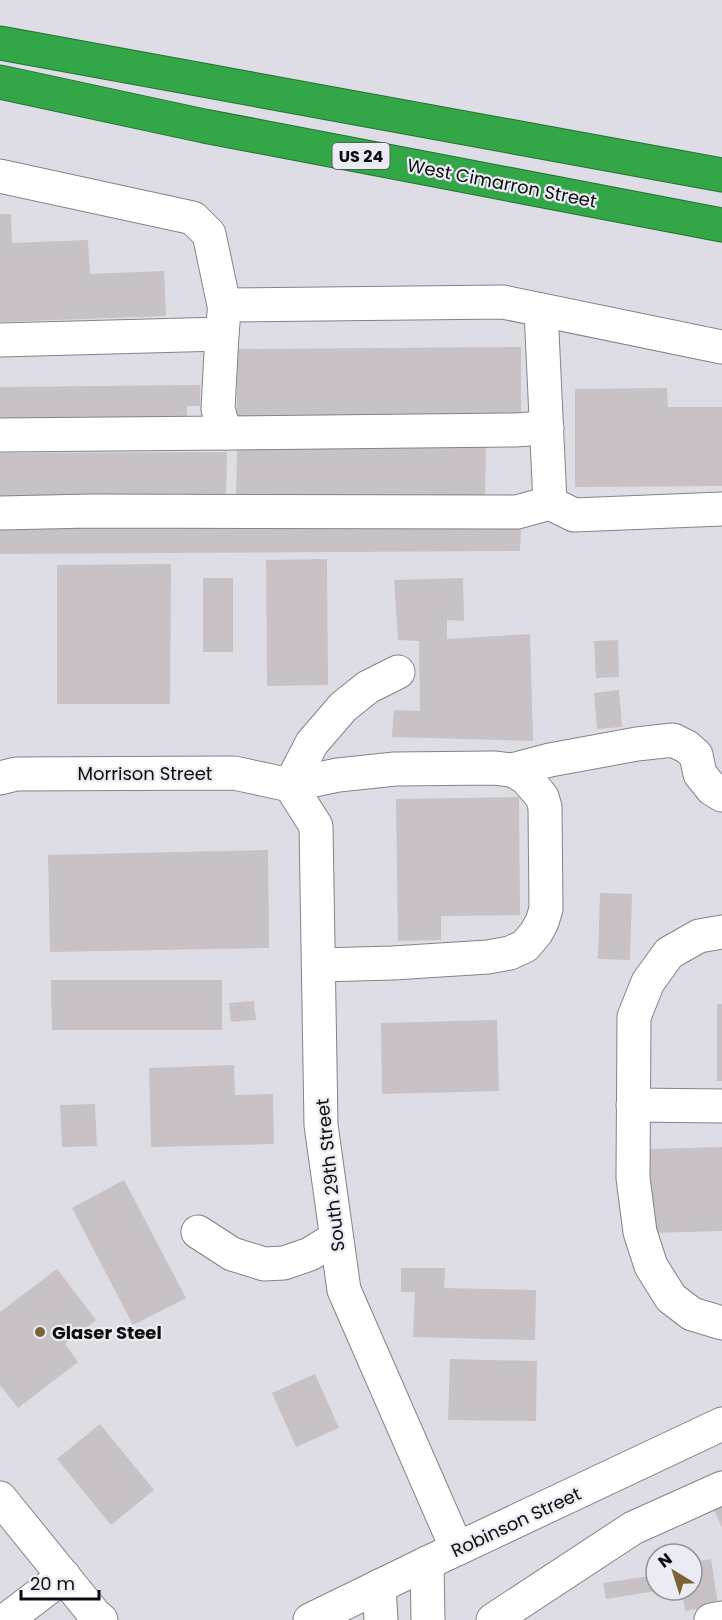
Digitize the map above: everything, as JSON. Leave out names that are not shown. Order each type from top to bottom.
[{"type":"highway","points":[[0,43],[722,175]]},
{"type":"highway","name":"West Cimarron Street","points":[[0,82],[204,126],[722,225]]},
{"type":"street","points":[[0,176],[193,218],[209,234],[223,320],[218,409],[225,433]]},
{"type":"street","points":[[0,340],[223,320],[503,302],[722,347]]},
{"type":"street","points":[[540,309],[550,503]]},
{"type":"street","points":[[0,435],[547,428]]},
{"type":"street","points":[[0,513],[90,511],[517,512],[550,503],[574,515],[722,509]]},
{"type":"street","points":[[290,784],[312,743],[343,707],[368,687],[398,672]]},
{"type":"street","points":[[290,784],[338,775],[395,769],[494,768],[512,770],[550,760],[637,744],[673,740],[696,755],[700,774],[712,789],[722,795]]},
{"type":"street","points":[[319,965],[488,957],[510,953],[525,946],[536,933],[546,909],[544,807],[537,789],[526,778],[512,770]]},
{"type":"street","name":"Morrison Street","points":[[0,778],[16,774],[234,773],[290,784]]},
{"type":"street","name":"South 29th Street","points":[[290,784],[316,826],[321,1125],[344,1290],[458,1549]]},
{"type":"street","points":[[722,932],[699,936],[669,953],[648,982],[634,1017],[633,1105],[633,1178],[640,1233],[651,1266],[671,1298],[692,1314],[722,1323]]},
{"type":"street","points":[[633,1105],[722,1106]]},
{"type":"street","points":[[198,1232],[232,1254],[264,1264],[284,1263],[310,1254],[336,1238]]},
{"type":"street","name":"Robinson Street","points":[[328,1616],[380,1586],[722,1424]]},
{"type":"street","points":[[493,1620],[633,1528],[722,1488]]},
{"type":"street","points":[[0,1498],[101,1620]]},
{"type":"street","points":[[428,1563],[428,1620]]},
{"type":"street","points":[[6,1620],[63,1576]]},
{"type":"street","points":[[380,1586],[381,1620]]},
{"type":"street","points":[[711,1620],[722,1618]]},
{"type":"building","points":[[0,214],[11,214],[12,243],[88,240],[90,274],[164,271],[166,316],[0,322]]},
{"type":"building","points":[[521,347],[521,421],[237,423],[237,349]]},
{"type":"building","points":[[200,385],[200,406],[187,406],[187,423],[0,424],[0,387]]},
{"type":"building","points":[[667,388],[668,407],[722,407],[722,486],[575,487],[575,389]]},
{"type":"building","points":[[237,447],[486,447],[485,498],[236,498]]},
{"type":"building","points":[[227,452],[226,497],[0,498],[0,453]]},
{"type":"building","points":[[521,526],[520,551],[0,554],[0,528]]},
{"type":"building","points":[[327,559],[328,685],[267,686],[266,560]]},
{"type":"building","points":[[171,564],[170,704],[57,704],[57,565]]},
{"type":"building","points":[[203,578],[233,578],[233,652],[203,652]]},
{"type":"building","points":[[463,578],[464,621],[447,620],[447,639],[530,634],[533,741],[392,737],[394,710],[420,711],[419,641],[398,640],[394,580]]},
{"type":"building","points":[[618,640],[619,677],[596,678],[594,641]]},
{"type":"building","points":[[619,690],[622,727],[597,729],[594,693]]},
{"type":"building","points":[[519,797],[520,915],[441,916],[441,940],[398,941],[396,799]]},
{"type":"building","points":[[268,850],[269,948],[50,952],[48,855]]},
{"type":"building","points":[[600,893],[632,894],[630,960],[598,959]]},
{"type":"building","points":[[51,980],[222,980],[222,1030],[52,1030]]},
{"type":"building","points":[[254,1001],[256,1020],[231,1022],[229,1003]]},
{"type":"building","points":[[717,1004],[722,1004],[722,1081],[717,1081]]},
{"type":"building","points":[[497,1020],[499,1091],[382,1094],[381,1023]]},
{"type":"building","points":[[234,1065],[235,1095],[273,1094],[274,1144],[151,1147],[149,1068]]},
{"type":"building","points":[[95,1104],[97,1146],[62,1147],[60,1105]]},
{"type":"building","points":[[722,1147],[722,1231],[650,1233],[649,1149]]},
{"type":"building","points":[[124,1180],[186,1298],[133,1325],[72,1208]]},
{"type":"building","points":[[401,1268],[445,1268],[444,1288],[536,1290],[535,1340],[413,1337],[415,1292],[401,1292]]},
{"type":"building","name":"Glaser Steel","points":[[57,1269],[96,1320],[65,1344],[78,1362],[18,1408],[0,1385],[0,1312]]},
{"type":"building","points":[[450,1359],[537,1361],[536,1421],[448,1420]]},
{"type":"building","points":[[315,1374],[339,1428],[296,1447],[272,1393]]},
{"type":"building","points":[[100,1424],[154,1490],[111,1525],[57,1459]]},
{"type":"building","points":[[722,1506],[722,1528],[714,1510]]},
{"type":"building","points":[[711,1559],[718,1605],[685,1611],[684,1602],[704,1602],[704,1560]]},
{"type":"building","points":[[644,1577],[644,1593],[606,1599],[603,1583]]},
{"type":"place","name":"Glaser Steel","points":[[40,1332]]}]
